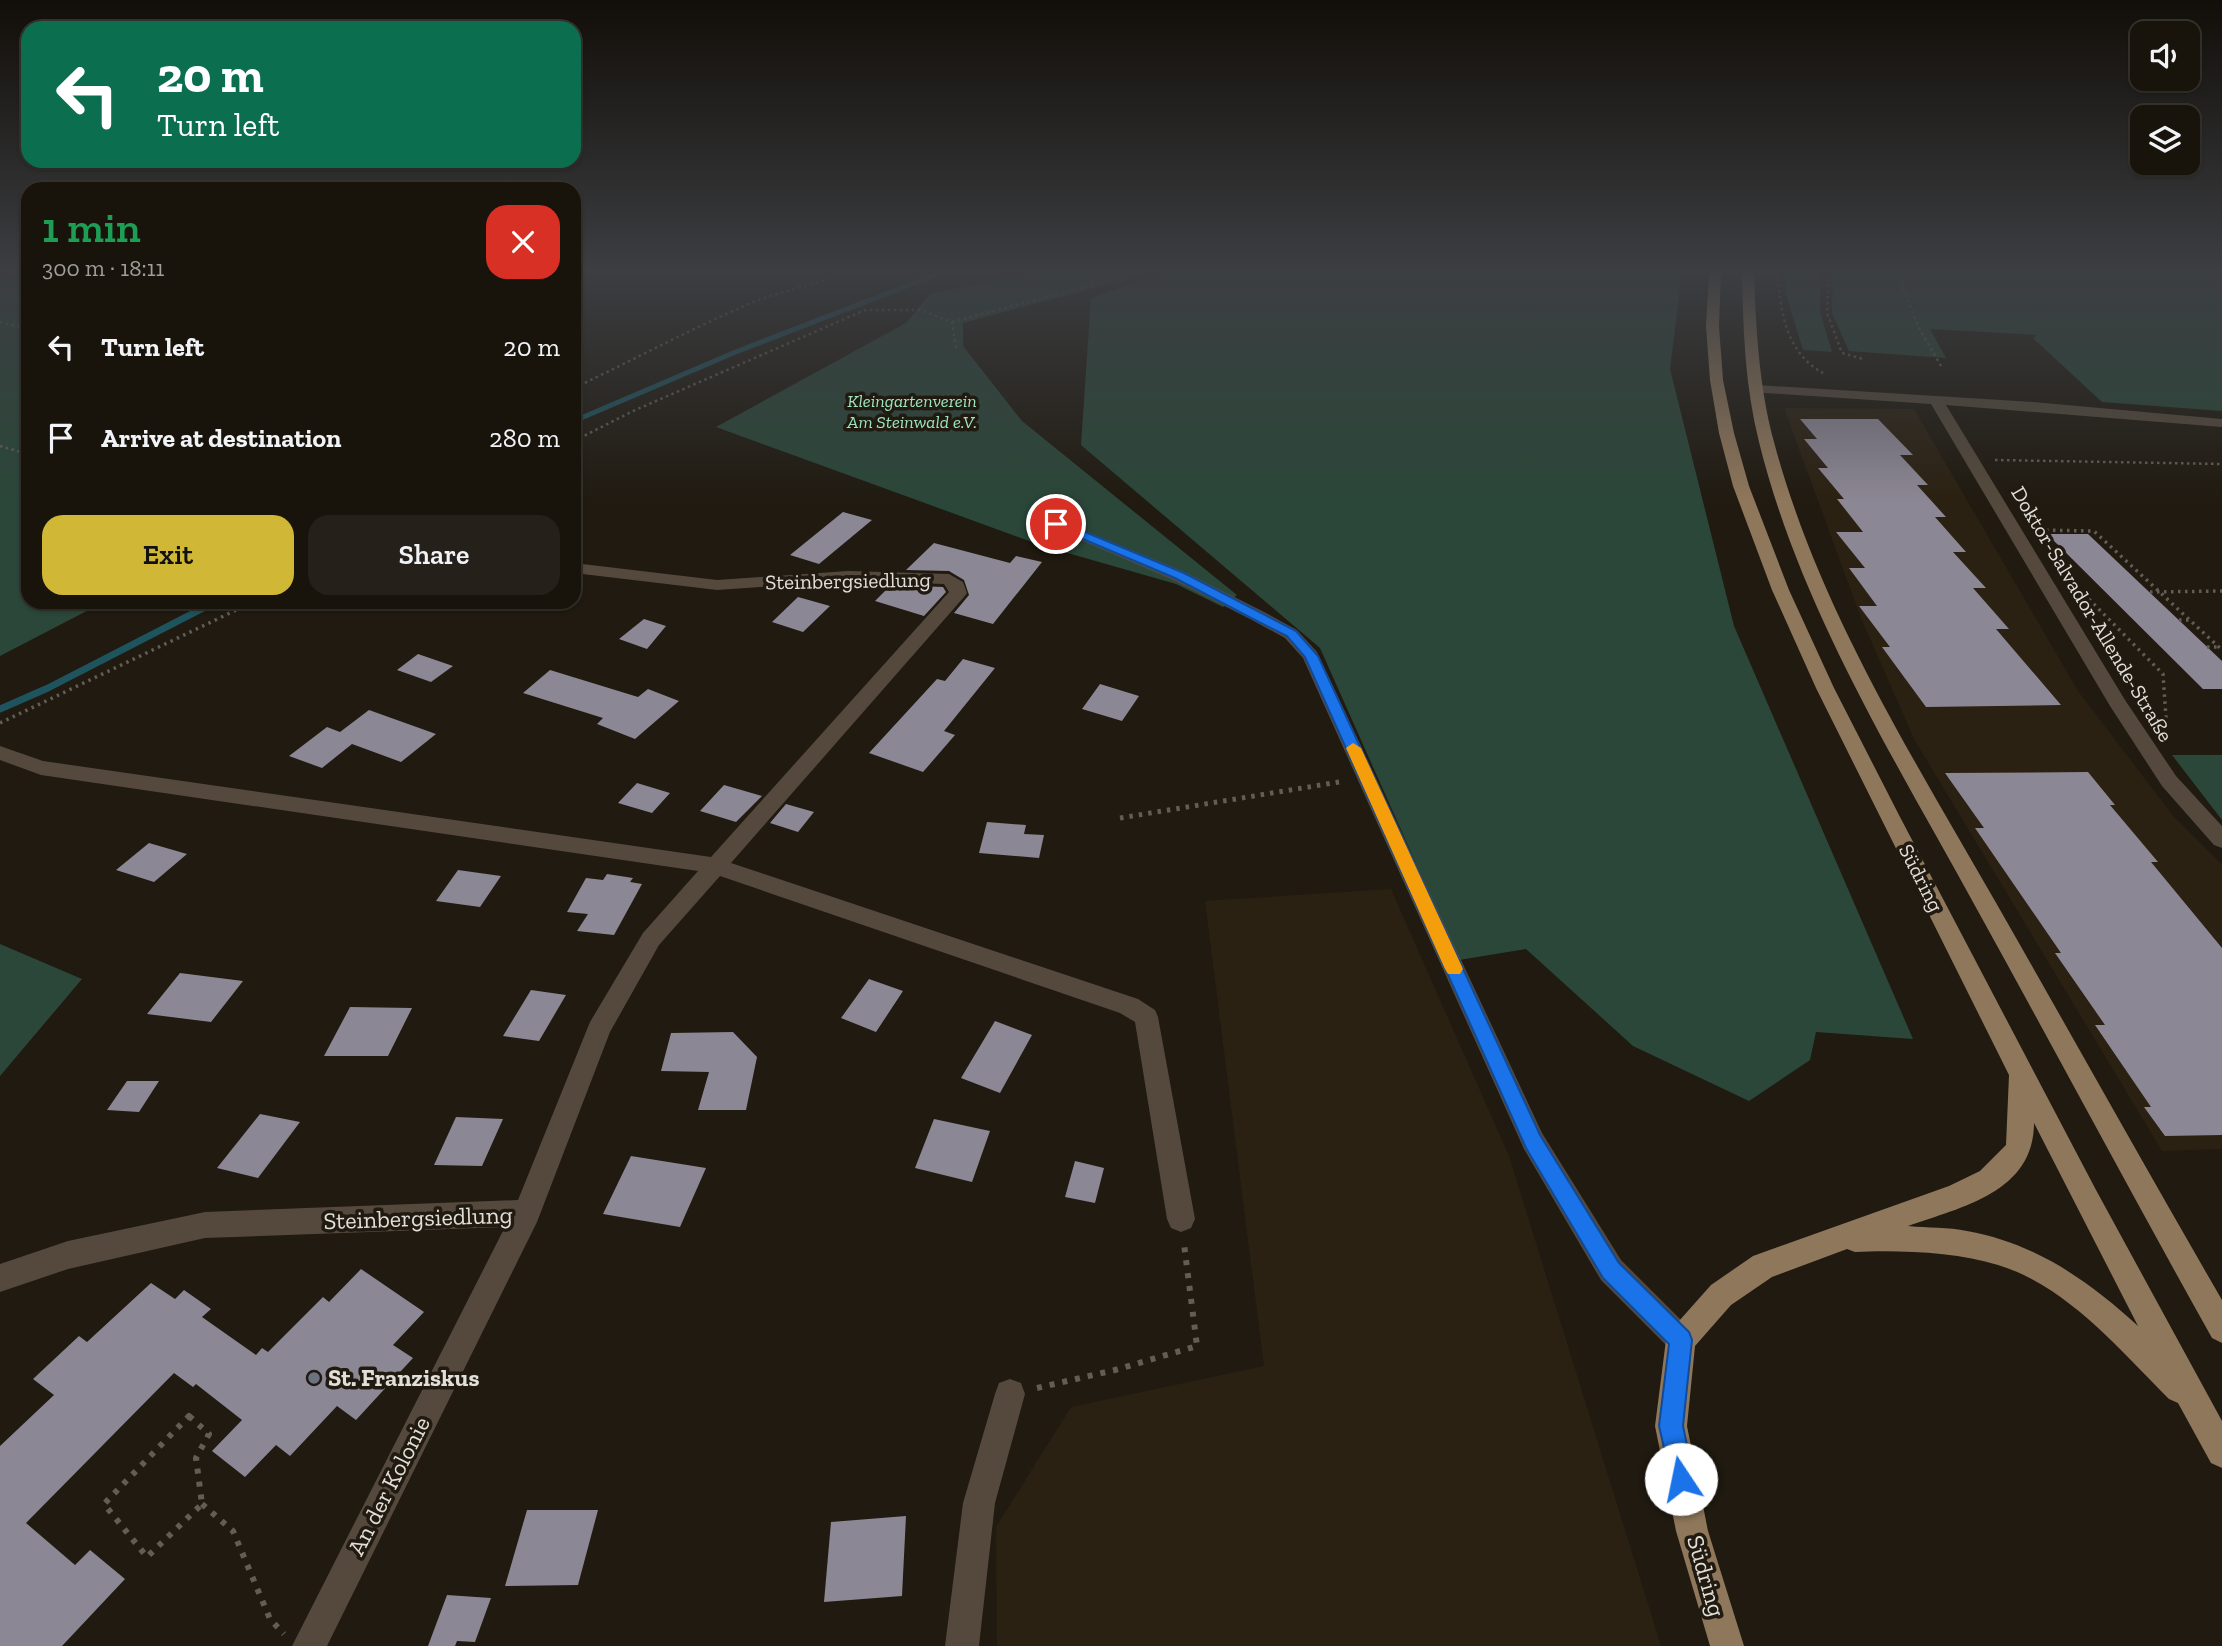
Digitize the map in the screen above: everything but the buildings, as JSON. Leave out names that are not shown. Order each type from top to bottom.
[{"type":"main road","name":"Südring","points":[[1714,349],[1719,389],[1736,468],[1762,542],[1800,634],[1850,741],[2019,1069],[2222,1452]]},
{"type":"main road","name":"Südring","points":[[1751,349],[1756,389],[1774,472],[1797,540],[1839,635],[2222,1328]]},
{"type":"main road","points":[[1681,1340],[1721,1295],[1763,1266],[1825,1241],[1956,1196],[1990,1180],[2005,1167],[2018,1149],[2022,1100],[2019,1069]]},
{"type":"main road","points":[[1825,1241],[1877,1237],[1968,1244],[2037,1267],[2072,1289],[2107,1317],[2195,1403]]},
{"type":"main road","name":"Südring","points":[[1681,1340],[1671,1426],[1692,1531],[1727,1646]]},
{"type":"street","points":[[1756,389],[2033,406],[2222,423]]},
{"type":"street","name":"Doktor-Salvador-Allende-Straße","points":[[1937,402],[2169,781],[2222,840]]},
{"type":"street","points":[[1056,524],[1179,576],[1292,634],[1311,656],[1533,1141],[1611,1270],[1681,1340]]},
{"type":"street","name":"Steinbergsiedlung","points":[[0,1278],[68,1255],[205,1225],[527,1213],[599,1029],[651,939],[958,593],[957,586],[949,579],[927,577],[848,576],[717,585],[581,569]]},
{"type":"street","points":[[0,753],[41,768],[715,866],[1129,1006],[1146,1017],[1181,1219]]},
{"type":"street","name":"An der Kolonie","points":[[309,1646],[527,1213]]},
{"type":"street","points":[[962,1646],[979,1503],[1010,1394]]},
{"type":"path","points":[[581,384],[654,349]]},
{"type":"path","points":[[581,437],[633,411],[775,349]]},
{"type":"path","points":[[1794,349],[1811,368],[1825,374]]},
{"type":"path","points":[[1841,349],[1842,353],[1863,359]]},
{"type":"path","points":[[1931,349],[1941,366]]},
{"type":"path","points":[[0,446],[21,452]]},
{"type":"path","points":[[1972,460],[2168,461],[2222,464]]},
{"type":"path","points":[[2014,530],[2094,531],[2220,649]]},
{"type":"path","points":[[2102,546],[2110,546]]},
{"type":"path","points":[[2124,568],[2134,568]]},
{"type":"path","points":[[2071,581],[2163,674],[2166,718],[2148,748]]},
{"type":"path","points":[[2150,592],[2222,591]]},
{"type":"path","points":[[0,723],[238,609]]},
{"type":"path","points":[[2179,620],[2190,620]]},
{"type":"path","points":[[2207,647],[2220,649]]},
{"type":"path","points":[[1120,818],[1367,778]]},
{"type":"path","points":[[1010,1394],[1115,1370],[1197,1346],[1181,1219]]},
{"type":"path","points":[[202,1504],[147,1557],[104,1504],[189,1416],[209,1434],[196,1458],[202,1504],[233,1531],[270,1619]]},
{"type":"shaded area","points":[[1784,408],[1914,409],[2078,691],[2174,817],[2222,865],[2222,1149],[2162,1151],[1914,739],[1861,618]]},
{"type":"shaded area","points":[[1391,889],[1509,1156],[1661,1646],[997,1646],[996,1527],[1071,1407],[1264,1366],[1205,901]]},
{"type":"green space","points":[[0,349],[21,349],[21,609],[91,609],[0,656]]},
{"type":"green space","name":"Kleingartenverein Am Steinwald e.V.","points":[[859,349],[965,349],[1022,421],[1237,595],[1223,607],[1176,584],[1043,546],[716,427]]},
{"type":"green space","points":[[1088,349],[1672,349],[1670,369],[1734,626],[1913,1039],[1816,1032],[1810,1060],[1749,1101],[1633,1046],[1526,949],[1459,960],[1320,648],[1081,445]]},
{"type":"green space","points":[[1831,349],[1832,352],[1803,350]]},
{"type":"green space","points":[[1848,349],[1941,349],[1946,358]]},
{"type":"green space","points":[[2045,349],[2222,349],[2222,411],[2102,402]]},
{"type":"green space","points":[[2172,755],[2222,755],[2222,820]]},
{"type":"green space","points":[[0,944],[82,979],[0,1076]]},
{"type":"waterway","points":[[581,418],[744,349]]},
{"type":"waterway","points":[[0,709],[48,688],[201,609]]},
{"type":"slow traffic","points":[[1353,748],[1454,969]]},
{"type":"place","name":"St. Franziskus","points":[[314,1378]]},
{"type":"route","points":[[1056,524],[1179,576],[1258,616],[1292,634],[1311,656],[1533,1141],[1611,1270],[1681,1340],[1671,1426],[1681,1479]]}]
